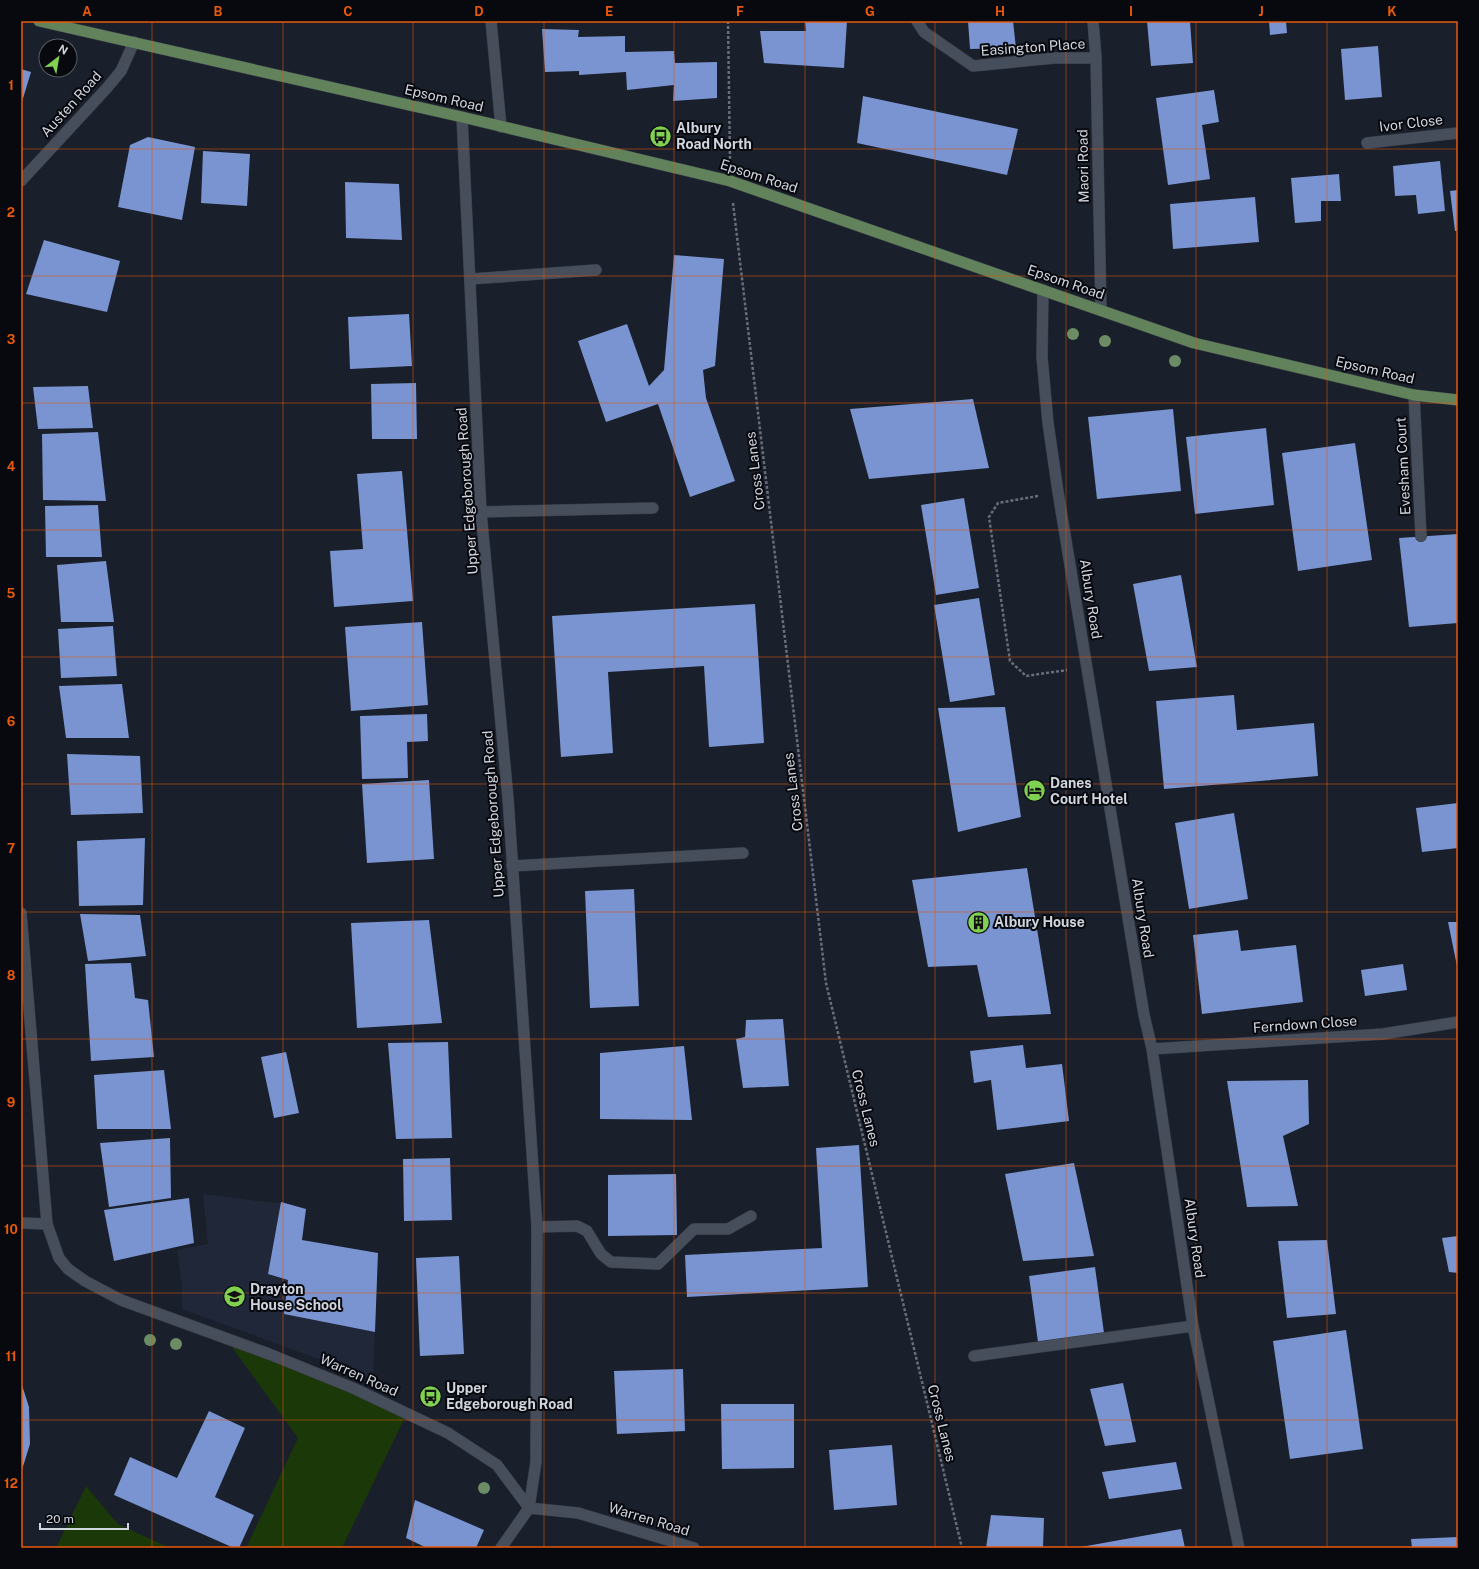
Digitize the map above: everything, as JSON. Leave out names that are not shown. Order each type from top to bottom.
[{"type":"main road","name":"Epsom Road","points":[[39,21],[462,117],[730,181],[1194,343],[1414,395],[1458,400]]},
{"type":"street","points":[[491,21],[501,127]]},
{"type":"street","name":"Easington Place","points":[[917,21],[924,32],[973,66],[1055,58],[1096,58]]},
{"type":"street","name":"Maori Road","points":[[1093,21],[1096,58],[1101,310]]},
{"type":"street","name":"Austen Road","points":[[21,181],[106,89],[120,71],[134,42]]},
{"type":"street","name":"Upper Edgeborough Road","points":[[462,117],[481,512],[507,790],[537,1227],[536,1462],[529,1508]]},
{"type":"street","name":"Ivor Close","points":[[1367,143],[1458,133]]},
{"type":"street","points":[[470,279],[596,270]]},
{"type":"street","name":"Albury Road","points":[[1043,290],[1042,357],[1048,423],[1058,492],[1144,1015],[1152,1050],[1193,1326],[1239,1548]]},
{"type":"street","name":"Evesham Court","points":[[1414,395],[1421,536]]},
{"type":"street","points":[[481,512],[653,508]]},
{"type":"street","points":[[512,866],[743,853]]},
{"type":"street","points":[[21,913],[47,1224],[21,1223]]},
{"type":"street","name":"Ferndown Close","points":[[1152,1050],[1383,1034],[1458,1022]]},
{"type":"street","points":[[537,1227],[576,1226],[587,1231],[601,1254],[611,1262],[658,1264],[694,1229],[728,1229],[751,1216]]},
{"type":"street","name":"Warren Road","points":[[47,1224],[59,1258],[68,1269],[121,1300],[270,1354],[353,1388],[448,1433],[497,1465],[529,1508],[578,1513],[694,1548]]},
{"type":"street","points":[[974,1356],[1193,1326]]},
{"type":"street","points":[[501,1548],[529,1508]]},
{"type":"path","name":"Cross Lanes","points":[[728,21],[730,181],[826,983],[962,1548]]},
{"type":"path","points":[[1058,492],[998,503],[989,517],[1010,661],[1026,676],[1088,668]]},
{"type":"shaded area","name":"Drayton House School","points":[[203,1194],[275,1203],[281,1202],[268,1274],[288,1280],[284,1314],[375,1332],[373,1379],[182,1309],[182,1285],[177,1250],[208,1244]]},
{"type":"green space","points":[[226,1339],[407,1413],[342,1548],[246,1548],[298,1438]]},
{"type":"green space","points":[[86,1486],[118,1524],[170,1548],[56,1548]]},
{"type":"building","points":[[805,21],[847,21],[844,68],[764,63],[760,31],[806,31]]},
{"type":"building","points":[[968,21],[1013,21],[1016,48],[970,49]]},
{"type":"building","points":[[1147,21],[1190,21],[1193,63],[1151,66]]},
{"type":"building","points":[[1269,21],[1286,21],[1287,33],[1270,35]]},
{"type":"building","points":[[542,29],[579,30],[578,37],[625,36],[625,52],[674,51],[675,63],[717,62],[717,98],[673,101],[674,85],[627,90],[626,72],[579,75],[579,71],[545,72]]},
{"type":"building","points":[[1378,46],[1382,97],[1345,100],[1341,49]]},
{"type":"building","points":[[21,69],[31,72],[21,105]]},
{"type":"building","points":[[1214,90],[1219,122],[1202,125],[1210,179],[1168,185],[1156,98]]},
{"type":"building","points":[[863,96],[1018,129],[1007,175],[857,143]]},
{"type":"building","points":[[148,137],[195,147],[182,220],[118,207],[130,145]]},
{"type":"building","points":[[203,151],[250,154],[247,206],[201,203]]},
{"type":"building","points":[[1440,161],[1445,211],[1418,214],[1416,195],[1395,196],[1393,166]]},
{"type":"building","points":[[1339,174],[1341,201],[1321,201],[1321,221],[1295,223],[1291,178]]},
{"type":"building","points":[[345,182],[399,184],[402,240],[346,238]]},
{"type":"building","points":[[1458,190],[1458,231],[1455,231],[1450,191]]},
{"type":"building","points":[[1255,197],[1259,242],[1173,249],[1170,204]]},
{"type":"building","points":[[44,240],[120,261],[107,312],[26,294]]},
{"type":"building","points":[[674,255],[724,259],[715,366],[703,370],[706,398],[735,481],[690,497],[658,404],[606,422],[578,341],[627,324],[649,386],[664,370]]},
{"type":"building","points":[[409,314],[412,366],[350,369],[348,317]]},
{"type":"building","points":[[416,383],[417,439],[372,439],[371,384]]},
{"type":"building","points":[[88,386],[93,428],[38,429],[33,387]]},
{"type":"building","points":[[973,399],[989,468],[869,479],[850,409]]},
{"type":"building","points":[[1173,409],[1181,491],[1097,499],[1088,417]]},
{"type":"building","points":[[1266,428],[1274,505],[1195,514],[1186,437]]},
{"type":"building","points":[[98,432],[106,501],[43,500],[42,434]]},
{"type":"building","points":[[1355,443],[1372,560],[1298,571],[1282,453]]},
{"type":"building","points":[[402,471],[413,601],[334,607],[330,551],[363,549],[357,474]]},
{"type":"building","points":[[964,498],[979,588],[936,595],[921,505]]},
{"type":"building","points":[[98,505],[102,557],[46,557],[45,506]]},
{"type":"building","points":[[1458,534],[1458,623],[1409,627],[1399,538]]},
{"type":"building","points":[[106,561],[114,622],[61,622],[57,565]]},
{"type":"building","points":[[1181,575],[1197,667],[1149,671],[1133,584]]},
{"type":"building","points":[[979,598],[995,695],[950,702],[934,605]]},
{"type":"building","points":[[755,604],[764,743],[709,747],[704,666],[608,672],[613,753],[561,757],[552,616]]},
{"type":"building","points":[[422,622],[428,705],[351,711],[345,627]]},
{"type":"building","points":[[113,626],[117,676],[61,678],[58,629]]},
{"type":"building","points":[[122,684],[129,738],[66,738],[59,686]]},
{"type":"building","points":[[1234,695],[1237,730],[1314,723],[1318,776],[1164,789],[1156,701]]},
{"type":"building","points":[[1005,707],[1021,817],[958,832],[938,708]]},
{"type":"building","points":[[427,714],[428,741],[407,742],[408,778],[362,779],[360,716]]},
{"type":"building","points":[[67,754],[140,756],[143,813],[71,815]]},
{"type":"building","points":[[429,780],[434,859],[367,863],[362,784]]},
{"type":"building","points":[[1458,803],[1458,848],[1422,852],[1416,808]]},
{"type":"building","points":[[1234,813],[1248,899],[1189,909],[1175,823]]},
{"type":"building","points":[[145,838],[143,905],[79,906],[77,841]]},
{"type":"building","name":"Albury House","points":[[1027,868],[1051,1014],[988,1017],[977,965],[928,967],[912,880]]},
{"type":"building","points":[[634,889],[639,1006],[590,1008],[585,891]]},
{"type":"building","points":[[80,914],[140,915],[146,956],[88,961]]},
{"type":"building","points":[[429,920],[442,1023],[357,1028],[351,923]]},
{"type":"building","points":[[1448,922],[1458,922],[1458,966],[1457,966]]},
{"type":"building","points":[[1238,930],[1241,951],[1296,945],[1303,1002],[1202,1014],[1193,935]]},
{"type":"building","points":[[131,963],[135,998],[148,1000],[154,1057],[91,1061],[85,964]]},
{"type":"building","points":[[1403,964],[1407,990],[1365,996],[1361,970]]},
{"type":"building","points":[[783,1019],[789,1086],[743,1088],[736,1039],[745,1037],[746,1020]]},
{"type":"building","points":[[448,1042],[452,1138],[396,1139],[388,1043]]},
{"type":"building","points":[[1023,1045],[1026,1068],[1062,1064],[1069,1121],[997,1130],[991,1080],[974,1083],[970,1051]]},
{"type":"building","points":[[684,1046],[692,1120],[600,1119],[600,1053]]},
{"type":"building","points":[[286,1052],[299,1113],[274,1118],[261,1057]]},
{"type":"building","points":[[164,1070],[171,1129],[97,1129],[94,1075]]},
{"type":"building","points":[[1308,1080],[1309,1124],[1283,1136],[1298,1206],[1247,1207],[1227,1081]]},
{"type":"building","points":[[170,1138],[171,1198],[109,1207],[100,1143]]},
{"type":"building","points":[[859,1145],[868,1287],[687,1297],[685,1255],[822,1248],[816,1148]]},
{"type":"building","points":[[450,1158],[452,1220],[404,1221],[403,1159]]},
{"type":"building","points":[[1074,1163],[1094,1256],[1023,1261],[1005,1174]]},
{"type":"building","points":[[676,1174],[677,1235],[608,1236],[608,1175]]},
{"type":"building","points":[[189,1198],[194,1243],[114,1261],[104,1210]]},
{"type":"building","points":[[281,1202],[306,1209],[302,1240],[378,1253],[375,1332],[284,1314],[288,1280],[268,1274]]},
{"type":"building","points":[[1458,1236],[1458,1273],[1449,1272],[1442,1238]]},
{"type":"building","points":[[1327,1240],[1336,1314],[1287,1318],[1278,1241]]},
{"type":"building","points":[[459,1256],[464,1354],[420,1356],[416,1258]]},
{"type":"building","points":[[1095,1267],[1104,1333],[1038,1342],[1029,1276]]},
{"type":"building","points":[[1346,1330],[1363,1449],[1290,1459],[1273,1341]]},
{"type":"building","points":[[683,1369],[685,1431],[617,1434],[614,1371]]},
{"type":"building","points":[[21,1382],[29,1407],[30,1444],[21,1473]]},
{"type":"building","points":[[1123,1383],[1136,1442],[1105,1446],[1090,1389]]},
{"type":"building","points":[[721,1404],[794,1404],[794,1468],[722,1469]]},
{"type":"building","points":[[209,1411],[245,1428],[215,1497],[254,1515],[239,1548],[234,1548],[114,1495],[130,1457],[177,1478]]},
{"type":"building","points":[[892,1445],[897,1505],[834,1510],[829,1450]]},
{"type":"building","points":[[1176,1462],[1182,1489],[1109,1499],[1102,1472]]},
{"type":"building","points":[[415,1500],[484,1530],[476,1548],[427,1548],[406,1538]]},
{"type":"building","points":[[991,1515],[1044,1518],[1043,1548],[986,1548]]},
{"type":"building","points":[[1181,1529],[1185,1548],[1081,1547]]},
{"type":"building","points":[[1458,1537],[1458,1548],[1412,1548],[1411,1539]]},
{"type":"place","name":"Albury Road North","points":[[660,136]]},
{"type":"place","name":"Danes Court Hotel","points":[[1034,791]]},
{"type":"place","name":"Albury House","points":[[978,922]]},
{"type":"place","name":"Drayton House School","points":[[234,1297]]},
{"type":"place","name":"Upper Edgeborough Road","points":[[430,1396]]}]
